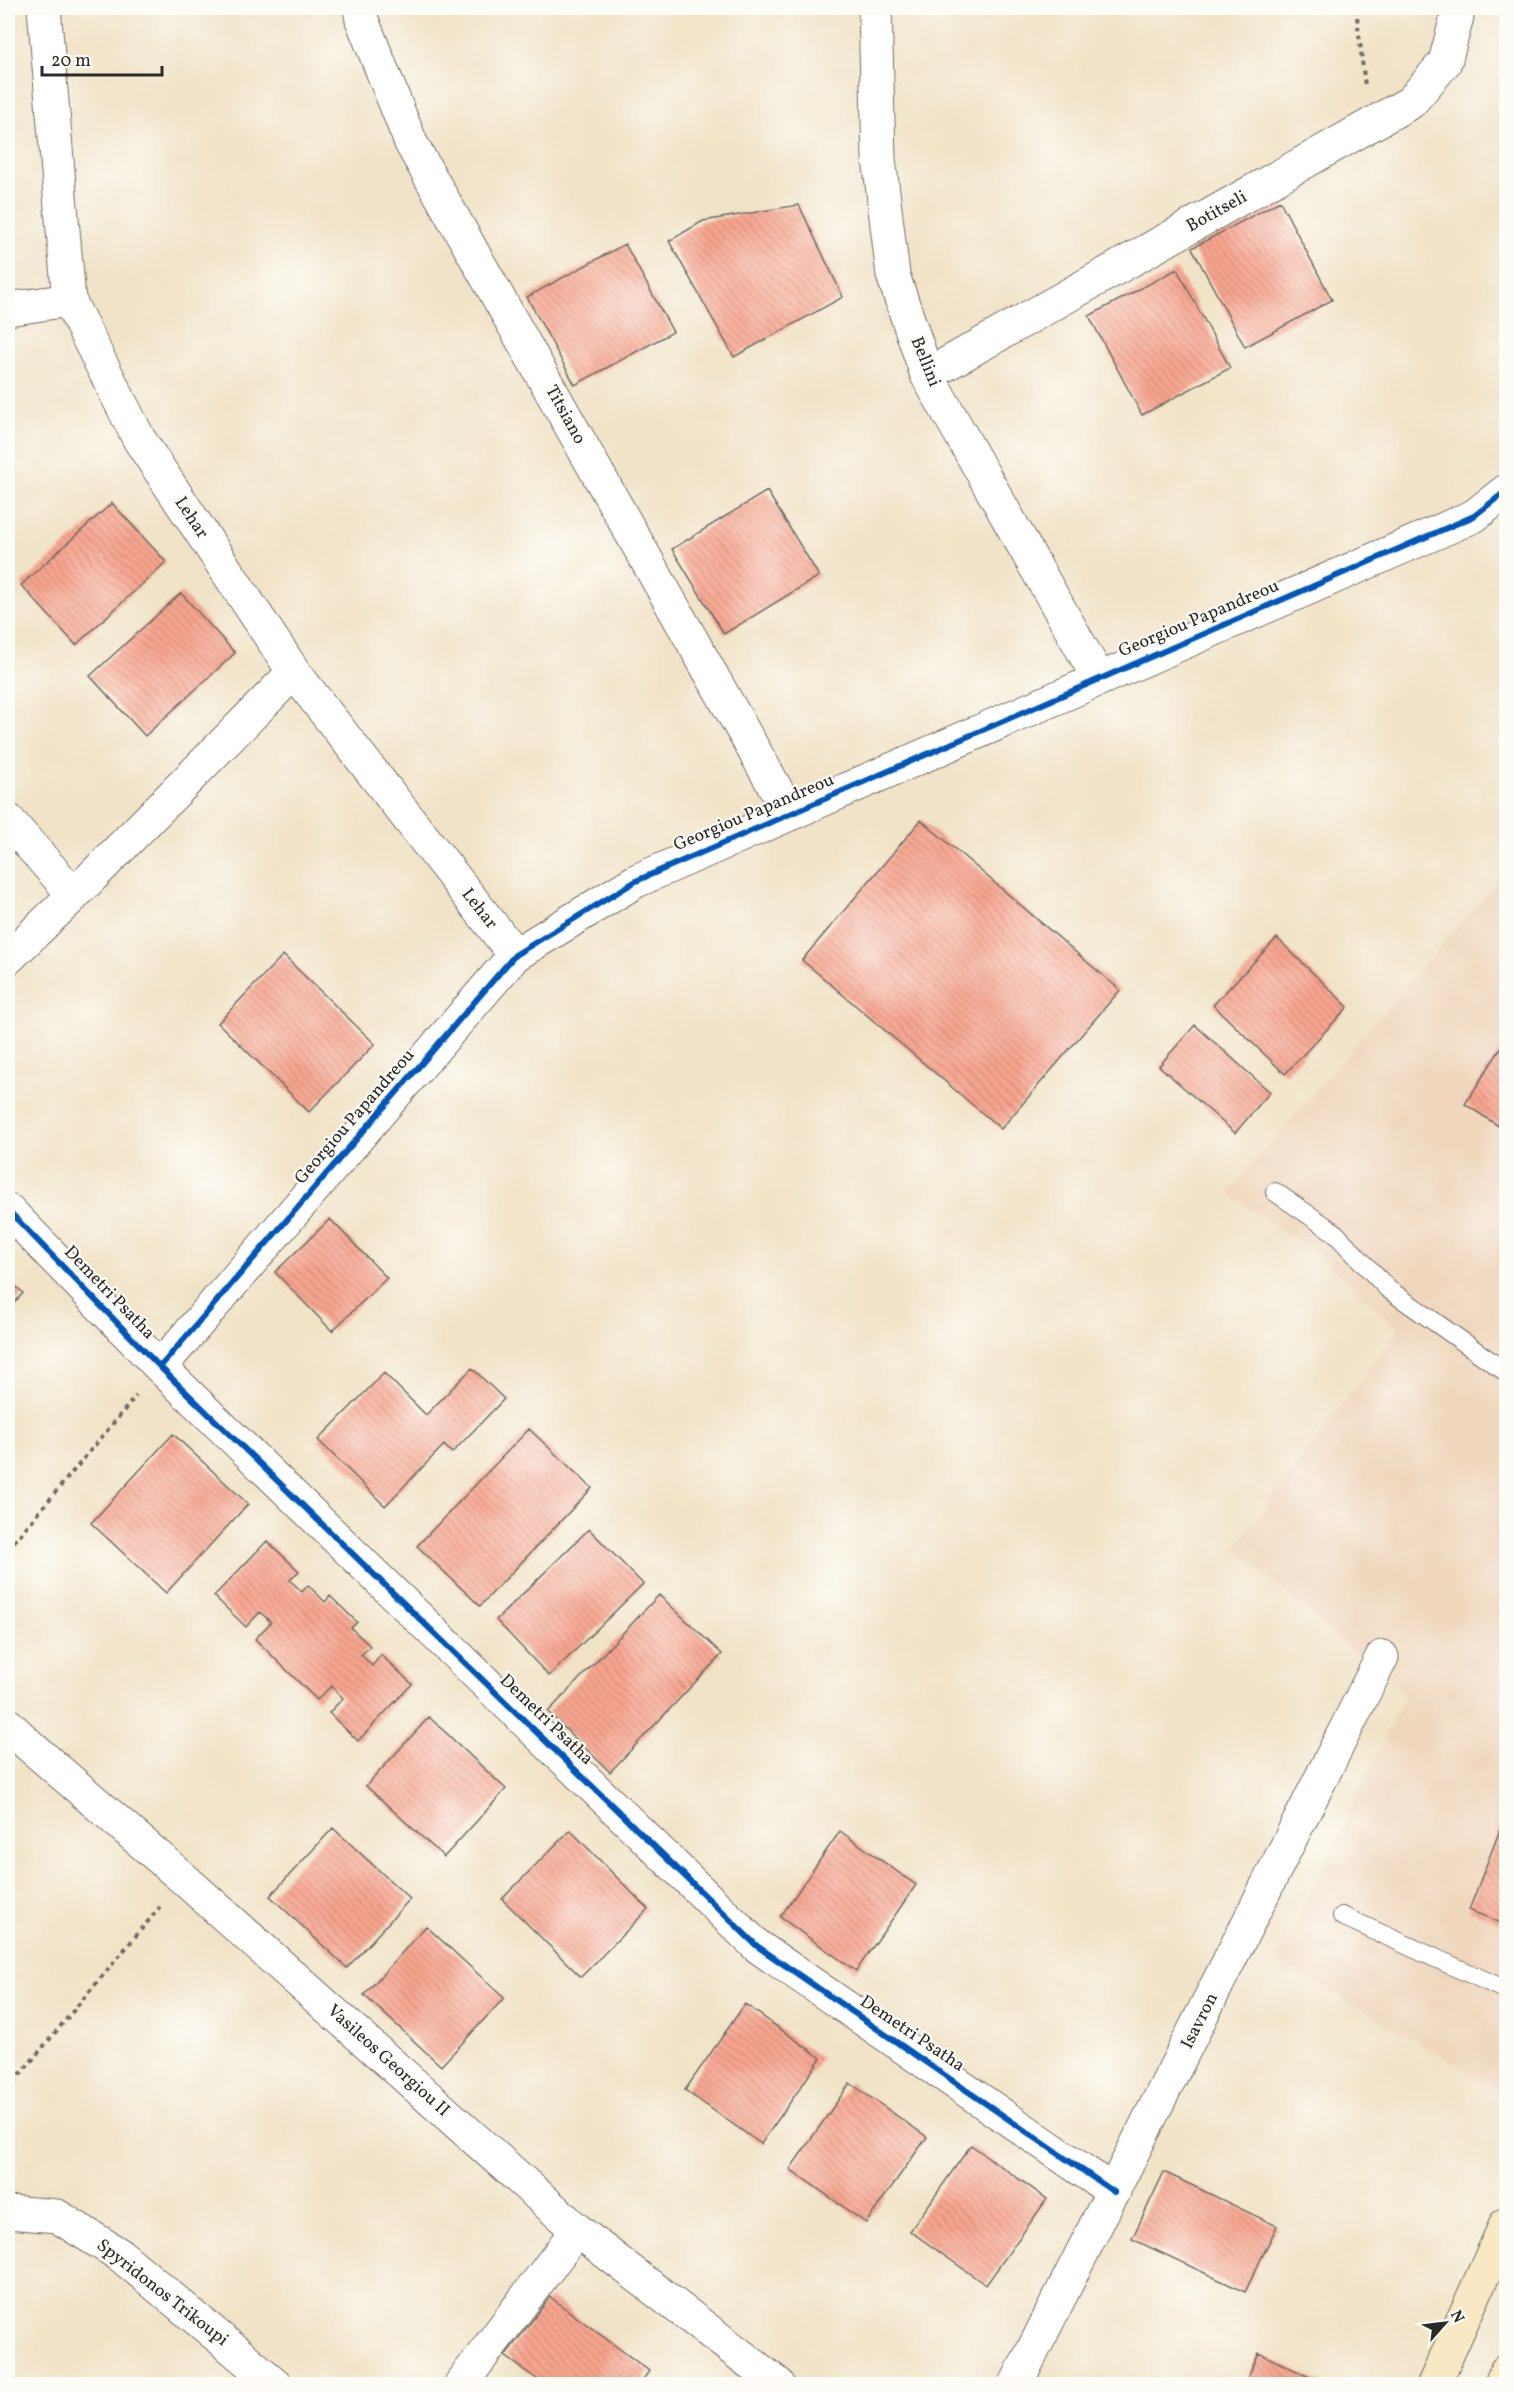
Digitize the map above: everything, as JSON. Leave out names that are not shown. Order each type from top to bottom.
[{"type":"main road","points":[[1434,2385],[1506,2224]]},
{"type":"main road","points":[[1501,2385],[1506,2371]]},
{"type":"street","name":"Lehar","points":[[44,8],[69,300],[139,439],[294,672],[515,955]]},
{"type":"street","name":"Titsiano","points":[[360,8],[362,20],[411,143],[790,814]]},
{"type":"street","name":"Bellini","points":[[875,8],[879,159],[893,275],[927,375],[1099,679]]},
{"type":"street","name":"Botitseli","points":[[927,375],[1411,102],[1445,62],[1457,16],[1456,8]]},
{"type":"street","points":[[8,309],[69,300]]},
{"type":"street","name":"Georgiou Papandreou","points":[[160,1367],[515,955],[636,881],[1474,516],[1506,491]]},
{"type":"street","points":[[8,958],[74,895],[294,672]]},
{"type":"street","points":[[8,820],[74,895]]},
{"type":"street","name":"Demetri Psatha","points":[[8,1210],[160,1367],[757,1946],[1114,2192]]},
{"type":"street","name":"Isavron","points":[[1016,2385],[1382,1657]]},
{"type":"street","name":"Vasileos Georgiou II","points":[[8,1725],[577,2230],[778,2385]]},
{"type":"street","name":"Spyridonos Trikoupi","points":[[8,2212],[57,2216],[120,2255],[275,2385]]},
{"type":"street","points":[[461,2385],[577,2230]]},
{"type":"lane","points":[[1275,1192],[1334,1232],[1388,1289],[1506,1372]]},
{"type":"lane","points":[[1342,1916],[1506,1990]]},
{"type":"path","points":[[1356,8],[1370,126]]},
{"type":"path","points":[[8,1549],[160,1367]]},
{"type":"path","points":[[8,2089],[184,1879]]},
{"type":"shaded area","points":[[1506,871],[1506,2094],[1278,1961],[1405,1695],[1235,1549],[1399,1329],[1317,1255],[1228,1193]]},
{"type":"building","points":[[1280,201],[1332,300],[1245,347],[1192,248]]},
{"type":"building","points":[[799,205],[843,297],[734,357],[669,241],[703,221]]},
{"type":"building","points":[[625,244],[673,332],[575,385],[527,297]]},
{"type":"building","points":[[1177,269],[1230,368],[1142,415],[1089,316]]},
{"type":"building","points":[[767,491],[819,576],[724,634],[672,549]]},
{"type":"building","points":[[112,503],[166,562],[76,645],[21,585]]},
{"type":"building","points":[[181,593],[235,653],[145,736],[90,676]]},
{"type":"building","points":[[921,820],[1120,990],[1001,1129],[802,960]]},
{"type":"building","points":[[1277,938],[1348,1007],[1285,1074],[1213,1005]]},
{"type":"building","points":[[283,955],[375,1044],[309,1112],[218,1023]]},
{"type":"building","points":[[1195,1025],[1270,1092],[1235,1133],[1159,1066]]},
{"type":"building","points":[[1506,1040],[1506,1131],[1465,1104]]},
{"type":"building","points":[[330,1219],[387,1278],[332,1331],[275,1272]]},
{"type":"building","points":[[8,1279],[23,1293],[8,1310]]},
{"type":"building","points":[[472,1368],[504,1399],[452,1453],[444,1445],[385,1506],[318,1440],[384,1373],[426,1415]]},
{"type":"building","points":[[529,1429],[592,1488],[480,1606],[417,1546]]},
{"type":"building","points":[[173,1434],[248,1504],[166,1593],[91,1523]]},
{"type":"building","points":[[589,1529],[643,1584],[549,1676],[496,1620]]},
{"type":"building","points":[[267,1541],[299,1571],[290,1580],[302,1592],[308,1585],[325,1602],[330,1596],[357,1622],[351,1628],[370,1646],[361,1655],[372,1666],[381,1655],[412,1684],[358,1741],[329,1713],[343,1698],[331,1686],[317,1700],[255,1639],[271,1622],[260,1612],[246,1627],[214,1596]]},
{"type":"building","points":[[659,1595],[722,1654],[610,1772],[548,1712]]},
{"type":"building","points":[[429,1717],[506,1789],[444,1857],[366,1786]]},
{"type":"building","points":[[1506,1814],[1506,1925],[1469,1910]]},
{"type":"building","points":[[333,1828],[410,1899],[347,1968],[270,1896]]},
{"type":"building","points":[[570,1830],[648,1909],[581,1977],[502,1899]]},
{"type":"building","points":[[840,1831],[916,1885],[856,1971],[780,1917]]},
{"type":"building","points":[[426,1926],[504,1998],[441,2066],[364,1995]]},
{"type":"building","points":[[745,2004],[821,2058],[761,2144],[685,2090]]},
{"type":"building","points":[[850,2083],[927,2137],[866,2223],[790,2169]]},
{"type":"building","points":[[971,2145],[1047,2199],[986,2285],[910,2231]]},
{"type":"building","points":[[1164,2172],[1277,2226],[1245,2292],[1132,2239]]},
{"type":"building","points":[[550,2297],[649,2371],[640,2384],[544,2384],[505,2356]]},
{"type":"building","points":[[1259,2353],[1324,2384],[1245,2384]]},
{"type":"cycle path","points":[[160,1367],[515,955],[636,881],[1474,516],[1506,491]]},
{"type":"cycle path","points":[[8,1210],[160,1367],[757,1946],[1114,2192]]}]
